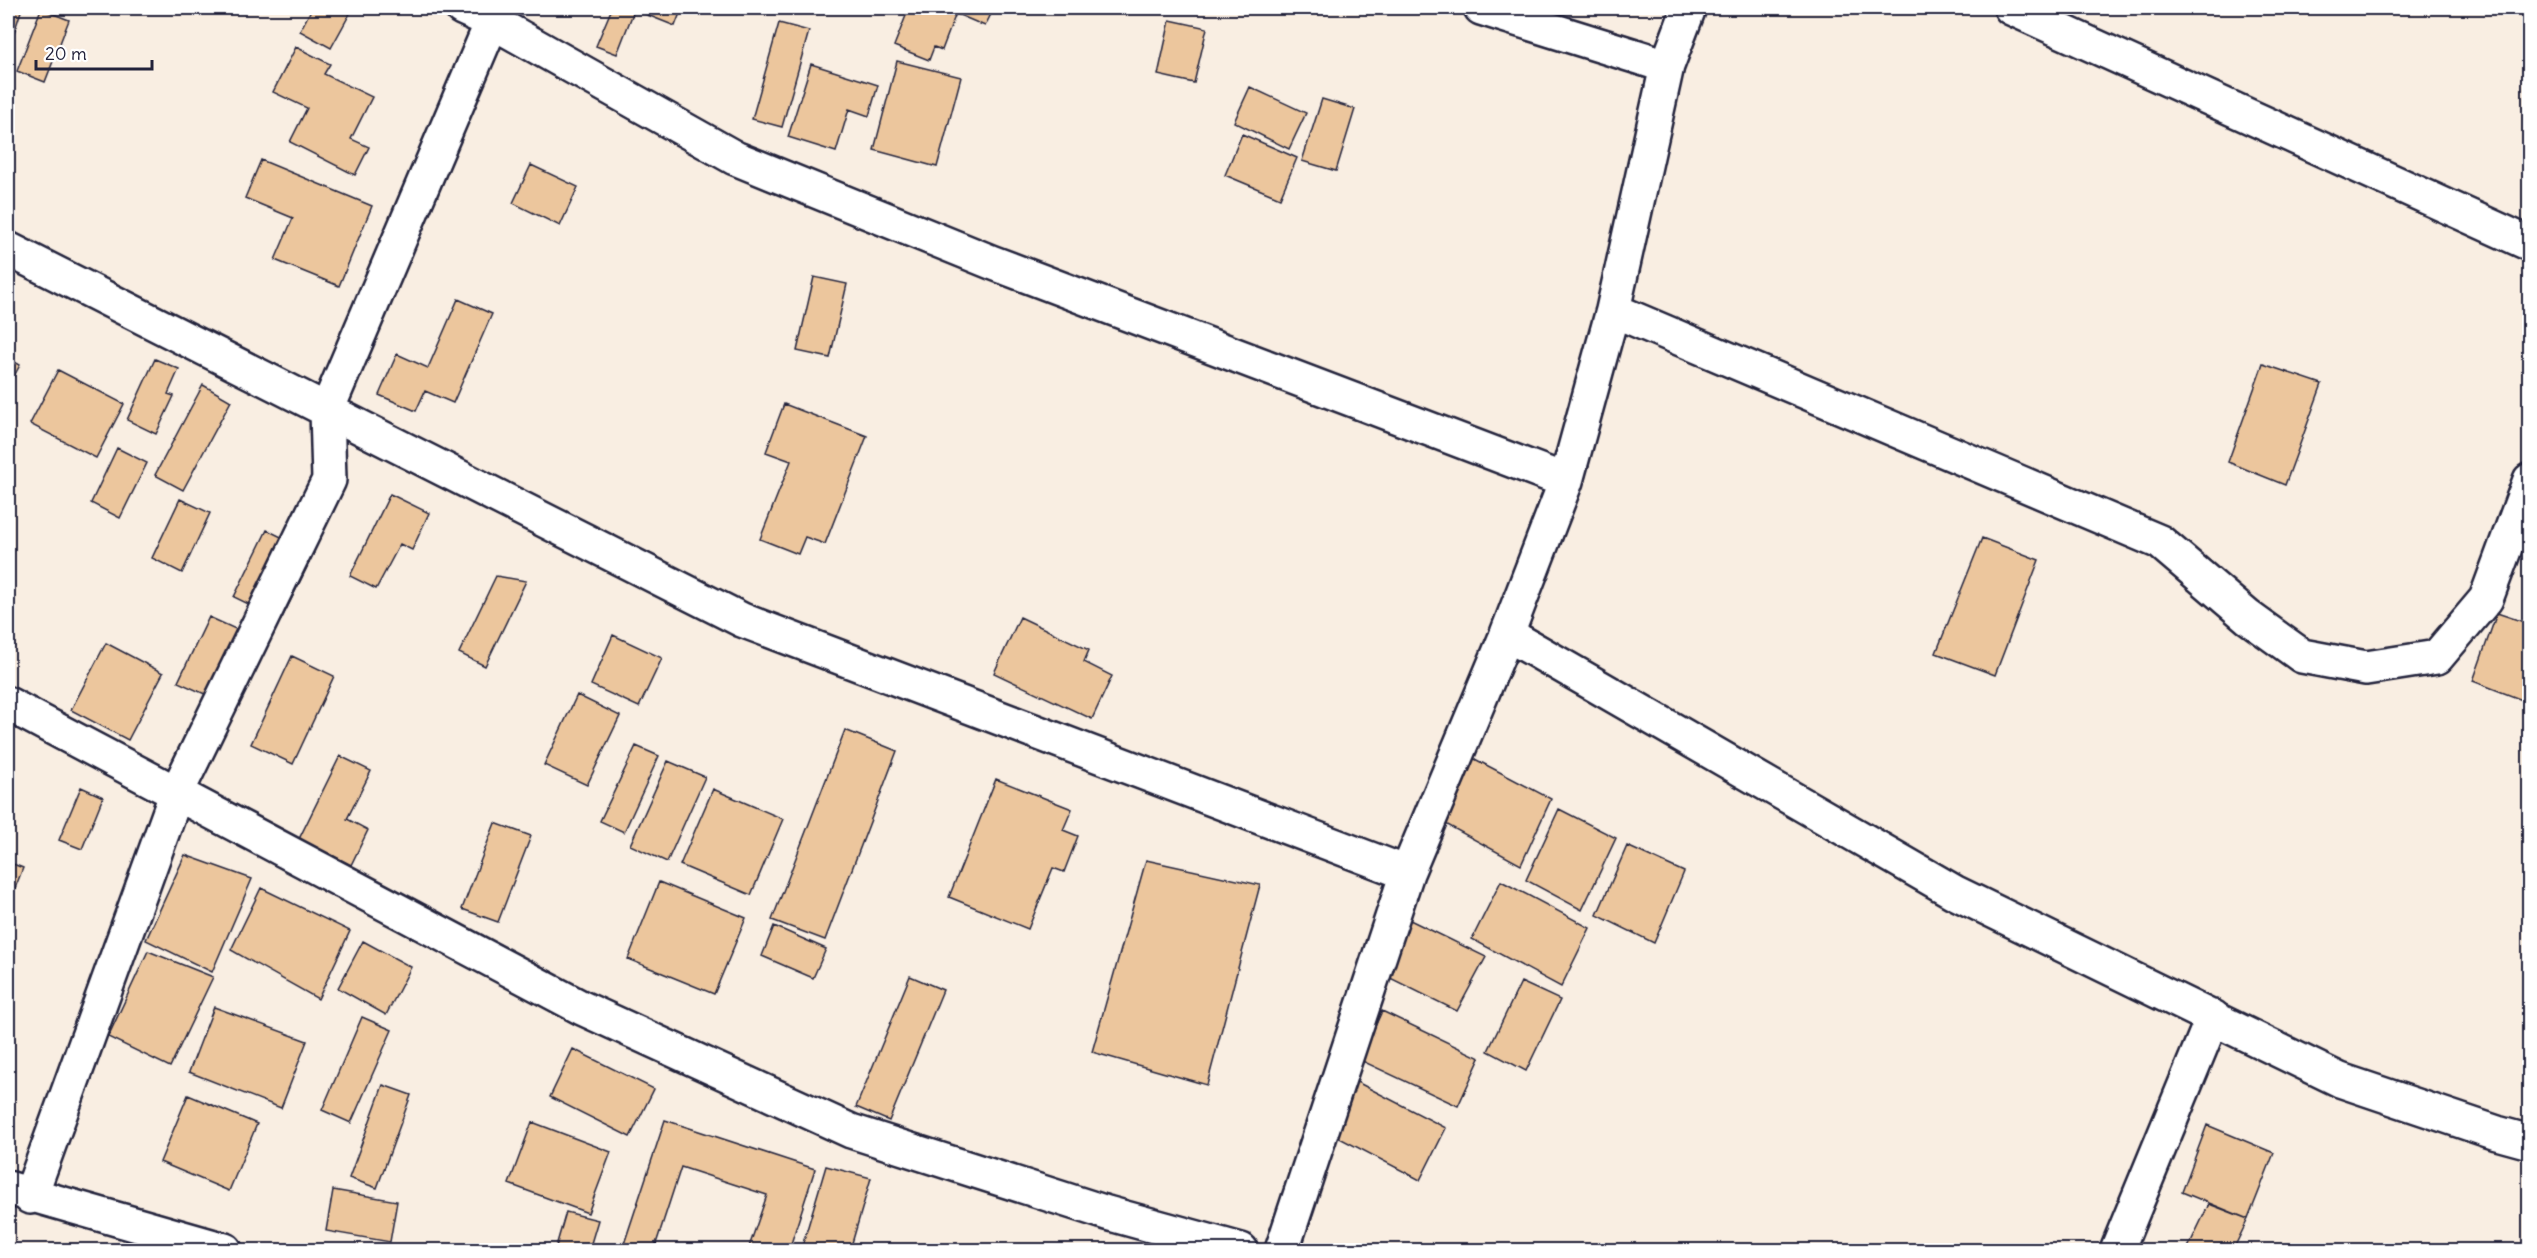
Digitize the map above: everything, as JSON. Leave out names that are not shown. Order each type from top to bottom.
[{"type":"street","points":[[462,8],[496,15],[735,158],[1002,267],[1566,481]]},
{"type":"street","points":[[1480,8],[1667,66]]},
{"type":"street","points":[[1282,1251],[1407,873],[1507,634],[1566,481],[1613,310],[1667,66],[1689,8]]},
{"type":"street","points":[[2011,8],[2529,244]]},
{"type":"street","points":[[225,1251],[19,1192],[177,792],[329,480],[327,411],[496,15]]},
{"type":"street","points":[[8,249],[742,620],[1407,873]]},
{"type":"street","points":[[1613,310],[2160,542],[2248,617],[2302,656],[2366,668],[2437,657],[2486,599],[2529,480]]},
{"type":"street","points":[[1507,634],[1954,892],[2340,1080],[2529,1142]]},
{"type":"street","points":[[8,704],[582,1008],[851,1131],[1107,1213],[1240,1251]]},
{"type":"street","points":[[2117,1251],[2213,1017]]},
{"type":"building","points":[[8,8],[22,8],[8,51]]},
{"type":"building","points":[[312,8],[353,8],[331,48],[300,31]]},
{"type":"building","points":[[612,8],[635,8],[617,54],[596,46]]},
{"type":"building","points":[[648,8],[682,8],[675,26],[645,14]]},
{"type":"building","points":[[909,8],[935,8],[955,16],[942,50],[934,47],[929,60],[894,46]]},
{"type":"building","points":[[943,8],[994,8],[985,26]]},
{"type":"building","points":[[41,9],[69,20],[45,82],[17,71]]},
{"type":"building","points":[[1170,20],[1207,28],[1194,83],[1158,75]]},
{"type":"building","points":[[779,23],[809,31],[782,127],[752,119]]},
{"type":"building","points":[[296,47],[330,64],[324,74],[372,97],[351,139],[369,147],[355,175],[290,142],[307,108],[273,92]]},
{"type":"building","points":[[897,61],[961,77],[937,167],[874,150]]},
{"type":"building","points":[[811,64],[878,85],[869,116],[849,109],[836,152],[788,137]]},
{"type":"building","points":[[1250,87],[1306,113],[1289,149],[1234,122]]},
{"type":"building","points":[[1322,99],[1355,109],[1336,171],[1302,161]]},
{"type":"building","points":[[1242,134],[1297,158],[1280,198],[1225,175]]},
{"type":"building","points":[[261,160],[372,206],[339,286],[275,260],[293,218],[245,198]]},
{"type":"building","points":[[531,165],[578,187],[560,226],[513,203]]},
{"type":"building","points":[[814,277],[847,284],[830,358],[797,351]]},
{"type":"building","points":[[458,299],[492,314],[453,403],[425,391],[416,411],[379,395],[397,354],[428,368]]},
{"type":"building","points":[[8,358],[20,365],[8,387]]},
{"type":"building","points":[[155,359],[179,369],[168,394],[174,396],[156,434],[127,420]]},
{"type":"building","points":[[2263,364],[2322,384],[2285,485],[2228,462]]},
{"type":"building","points":[[58,370],[124,404],[96,458],[30,424]]},
{"type":"building","points":[[203,385],[231,401],[183,490],[155,475]]},
{"type":"building","points":[[784,404],[867,436],[825,544],[805,537],[798,554],[760,539],[791,461],[766,452]]},
{"type":"building","points":[[117,448],[147,463],[120,518],[91,503]]},
{"type":"building","points":[[390,494],[429,513],[412,550],[400,544],[376,589],[350,576]]},
{"type":"building","points":[[180,499],[210,513],[182,573],[152,558]]},
{"type":"building","points":[[267,530],[314,553],[281,620],[234,597]]},
{"type":"building","points":[[1982,538],[2039,560],[1995,675],[1936,653]]},
{"type":"building","points":[[496,576],[526,581],[485,666],[459,653]]},
{"type":"building","points":[[2497,613],[2530,624],[2530,703],[2473,681]]},
{"type":"building","points":[[209,617],[249,635],[218,700],[178,682]]},
{"type":"building","points":[[1020,617],[1089,650],[1084,662],[1112,676],[1092,719],[994,673]]},
{"type":"building","points":[[613,635],[662,658],[639,707],[591,685]]},
{"type":"building","points":[[106,643],[163,673],[128,740],[71,710]]},
{"type":"building","points":[[292,656],[334,676],[293,764],[251,744]]},
{"type":"building","points":[[577,695],[620,716],[587,785],[544,765]]},
{"type":"building","points":[[845,730],[897,751],[825,940],[772,920]]},
{"type":"building","points":[[636,746],[659,756],[624,832],[600,821]]},
{"type":"building","points":[[340,756],[371,771],[347,819],[368,830],[351,865],[299,839]]},
{"type":"building","points":[[1471,757],[1551,799],[1521,865],[1442,822]]},
{"type":"building","points":[[668,761],[705,777],[667,862],[630,845]]},
{"type":"building","points":[[996,779],[1072,809],[1063,830],[1078,836],[1064,872],[1053,868],[1028,929],[949,897]]},
{"type":"building","points":[[81,787],[103,797],[82,849],[59,840]]},
{"type":"building","points":[[713,789],[783,819],[751,895],[680,865]]},
{"type":"building","points":[[1559,809],[1616,838],[1582,910],[1526,880]]},
{"type":"building","points":[[495,823],[531,836],[498,922],[462,909]]},
{"type":"building","points":[[1627,846],[1684,872],[1654,943],[1597,915]]},
{"type":"building","points":[[185,855],[252,879],[212,972],[146,940]]},
{"type":"building","points":[[1146,860],[1260,885],[1207,1085],[1092,1052]]},
{"type":"building","points":[[8,862],[23,868],[8,906]]},
{"type":"building","points":[[1501,881],[1590,928],[1561,987],[1472,939]]},
{"type":"building","points":[[659,882],[746,918],[714,994],[628,959]]},
{"type":"building","points":[[261,888],[350,931],[318,999],[231,950]]},
{"type":"building","points":[[1408,919],[1486,957],[1457,1011],[1382,974]]},
{"type":"building","points":[[774,926],[826,949],[813,978],[762,956]]},
{"type":"building","points":[[363,941],[411,967],[386,1015],[338,988]]},
{"type":"building","points":[[148,951],[213,977],[170,1067],[108,1037]]},
{"type":"building","points":[[910,976],[943,990],[889,1121],[856,1107]]},
{"type":"building","points":[[1521,982],[1560,1000],[1526,1071],[1488,1051]]},
{"type":"building","points":[[214,1007],[307,1041],[281,1108],[189,1072]]},
{"type":"building","points":[[1382,1011],[1480,1058],[1458,1106],[1360,1060]]},
{"type":"building","points":[[362,1017],[392,1030],[351,1123],[322,1110]]},
{"type":"building","points":[[573,1049],[654,1089],[630,1137],[550,1097]]},
{"type":"building","points":[[1353,1080],[1446,1128],[1420,1180],[1326,1131]]},
{"type":"building","points":[[383,1085],[411,1095],[377,1188],[349,1178]]},
{"type":"building","points":[[188,1095],[257,1124],[229,1191],[160,1162]]},
{"type":"building","points":[[665,1120],[815,1169],[789,1250],[748,1250],[767,1195],[681,1167],[654,1250],[622,1250]]},
{"type":"building","points":[[532,1122],[611,1152],[588,1213],[509,1184]]},
{"type":"building","points":[[2207,1125],[2274,1153],[2248,1219],[2182,1192]]},
{"type":"building","points":[[826,1166],[871,1178],[850,1250],[801,1250]]},
{"type":"building","points":[[333,1190],[397,1201],[390,1242],[326,1231]]},
{"type":"building","points":[[2209,1204],[2248,1219],[2233,1250],[2187,1250]]},
{"type":"building","points":[[566,1212],[598,1220],[589,1250],[555,1250]]}]
